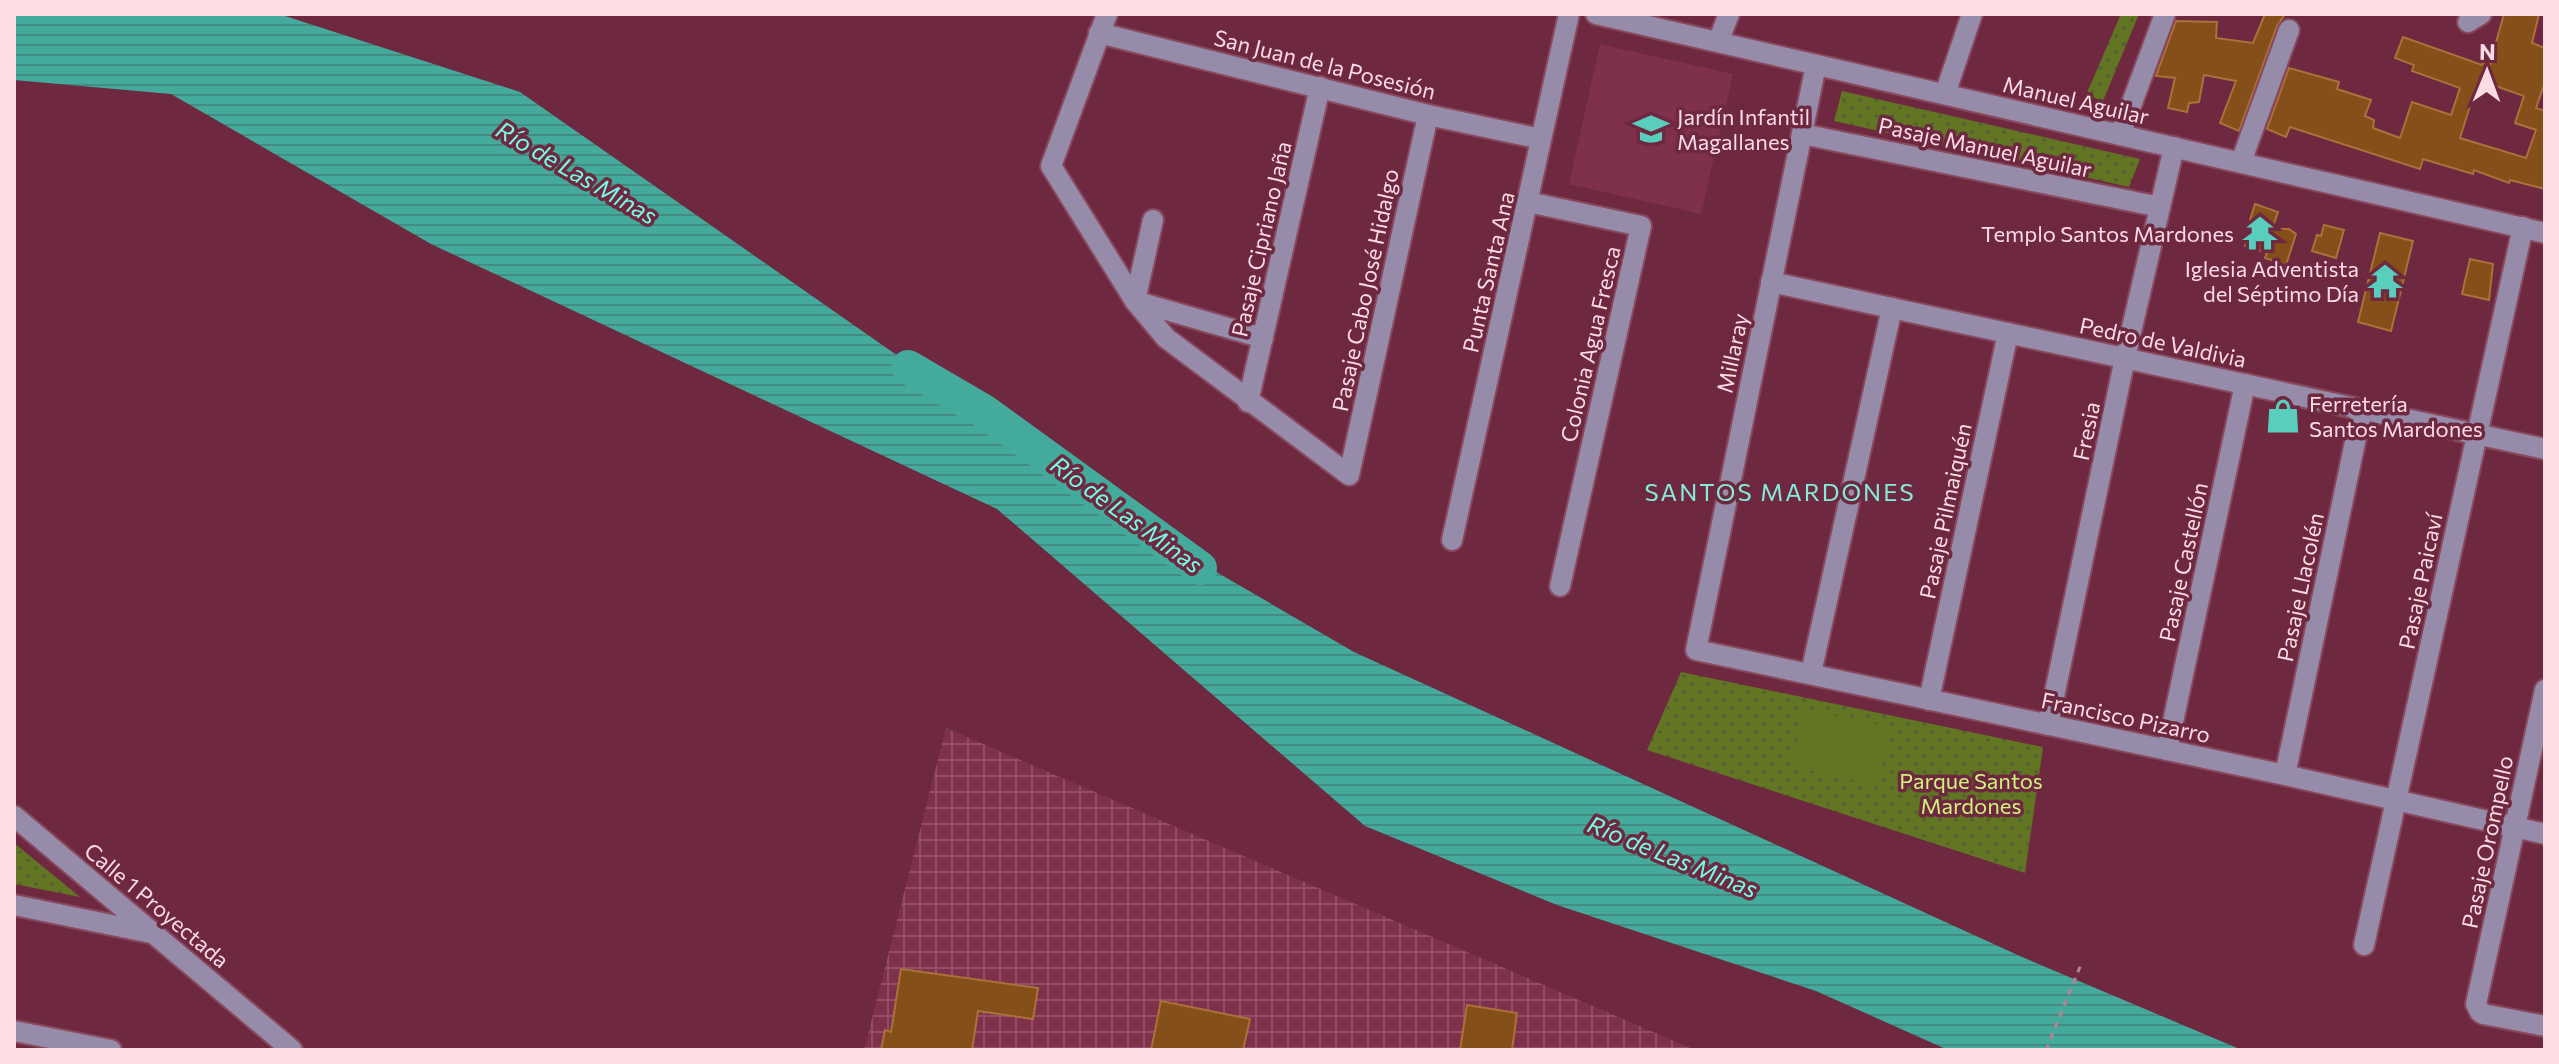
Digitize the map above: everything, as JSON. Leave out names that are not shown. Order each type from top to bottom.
[{"type":"street","name":"Punta Santa Ana","points":[[1452,540],[1569,14]]},
{"type":"street","points":[[1718,42],[1729,14]]},
{"type":"street","points":[[1945,94],[1972,14]]},
{"type":"street","points":[[2120,135],[2165,14]]},
{"type":"street","name":"Manuel Aguilar","points":[[1605,15],[2545,233]]},
{"type":"street","name":"San Juan de la Posesión","points":[[1103,23],[1320,87],[1428,115],[1541,139]]},
{"type":"street","points":[[1103,23],[1051,166],[1135,301],[1166,338],[1248,402]]},
{"type":"street","points":[[2241,162],[2289,30]]},
{"type":"street","name":"Millaray","points":[[1696,650],[1816,65]]},
{"type":"street","name":"Pasaje Cipriano Jaña","points":[[1248,402],[1320,87]]},
{"type":"street","name":"Pasaje Cabo José Hidalgo","points":[[1248,402],[1349,475],[1428,115]]},
{"type":"street","name":"Pasaje Manuel Aguilar","points":[[1802,134],[2160,207]]},
{"type":"street","name":"Fresia","points":[[2048,725],[2125,358],[2174,147]]},
{"type":"street","name":"Colonia Agua Fresca","points":[[1528,202],[1641,226],[1560,586]]},
{"type":"street","points":[[1135,301],[1153,220]]},
{"type":"street","name":"Pasaje Paicaví","points":[[2364,945],[2523,227]]},
{"type":"street","name":"Pedro de Valdivia","points":[[1771,282],[2545,449]]},
{"type":"street","points":[[1135,301],[1263,338]]},
{"type":"street","points":[[1811,673],[1892,308]]},
{"type":"street","name":"Pasaje Pilmaiquén","points":[[1929,700],[2008,333]]},
{"type":"street","name":"Pasaje Castellón","points":[[2167,750],[2245,384]]},
{"type":"street","name":"Pasaje Llacolén","points":[[2285,775],[2362,409]]},
{"type":"street","name":"Francisco Pizarro","points":[[1696,650],[2285,775],[2545,834]]},
{"type":"street","name":"Pasaje Orompello","points":[[2545,690],[2476,1004],[2483,1014],[2545,1026]]},
{"type":"street","name":"Calle 1 Proyectada","points":[[14,816],[154,933],[270,1040],[292,1050]]},
{"type":"street","points":[[14,905],[154,933]]},
{"type":"street","points":[[14,1031],[111,1050]]},
{"type":"path","points":[[2046,1050],[2082,962]]},
{"type":"shaded area","name":"Jardín Infantil Magallanes","points":[[1600,44],[1733,74],[1701,214],[1569,184]]},
{"type":"shaded area","points":[[946,728],[1695,1050],[864,1050]]},
{"type":"green space","points":[[2121,14],[2139,14],[2103,101],[2086,95]]},
{"type":"green space","points":[[1842,91],[2140,159],[2129,187],[1834,121]]},
{"type":"green space","name":"Parque Santos Mardones","points":[[1681,672],[2043,747],[2025,873],[1647,750]]},
{"type":"green space","points":[[1804,709],[1890,727],[1878,785],[1792,767]]},
{"type":"green space","points":[[14,843],[80,897],[14,884]]},
{"type":"water","points":[[14,14],[279,14],[520,92],[1163,541],[1354,652],[2022,957],[2242,1050],[1948,1050],[1816,991],[1557,905],[1365,826],[997,509],[431,244],[171,94],[14,80]]},
{"type":"building","points":[[2265,14],[2285,14],[2277,26],[2239,131],[2220,123],[2236,81],[2204,75],[2199,102],[2189,103],[2187,112],[2168,108],[2175,78],[2156,76],[2176,21],[2217,22],[2216,38],[2253,43]]},
{"type":"building","points":[[2504,14],[2539,14],[2532,43],[2545,48],[2545,82],[2536,108],[2545,111],[2545,189],[2510,180],[2509,183],[2474,170],[2473,174],[2423,159],[2420,169],[2290,127],[2286,137],[2267,129],[2289,68],[2339,82],[2337,89],[2371,100],[2365,116],[2374,120],[2373,128],[2400,138],[2412,102],[2451,115],[2460,88],[2412,71],[2414,65],[2395,58],[2403,37],[2482,65],[2483,62],[2490,64]],"holes":[[[2490,84],[2524,96],[2515,123],[2536,130],[2526,158],[2460,138],[2475,90],[2487,94]]]},
{"type":"building","points":[[2255,204],[2278,212],[2272,229],[2289,229],[2296,234],[2286,265],[2265,258],[2267,253],[2245,246],[2254,221],[2250,220]]},
{"type":"building","points":[[2324,225],[2344,230],[2336,258],[2312,251]]},
{"type":"building","name":"Iglesia Adventista del Séptimo Día","points":[[2380,233],[2413,241],[2391,331],[2358,322]]},
{"type":"building","points":[[2470,259],[2493,264],[2489,300],[2462,294]]},
{"type":"building","points":[[901,969],[1038,988],[1033,1019],[978,1011],[972,1050],[881,1050],[885,1030],[891,1032]]},
{"type":"building","points":[[1161,1001],[1250,1019],[1243,1050],[1151,1050]]},
{"type":"building","points":[[1467,1005],[1517,1013],[1512,1050],[1460,1050]]},
{"type":"waterway","name":"Río de Las Minas","points":[[908,367],[985,412],[1200,568]]},
{"type":"place","name":"Jardín Infantil Magallanes","points":[[1651,129]]},
{"type":"place","name":"Templo Santos Mardones","points":[[2260,233]]},
{"type":"place","name":"Iglesia Adventista del Séptimo Día","points":[[2385,281]]},
{"type":"place","name":"Ferretería Santos Mardones","points":[[2283,416]]},
{"type":"district","name":"SANTOS MARDONES","points":[[1780,491]]}]
